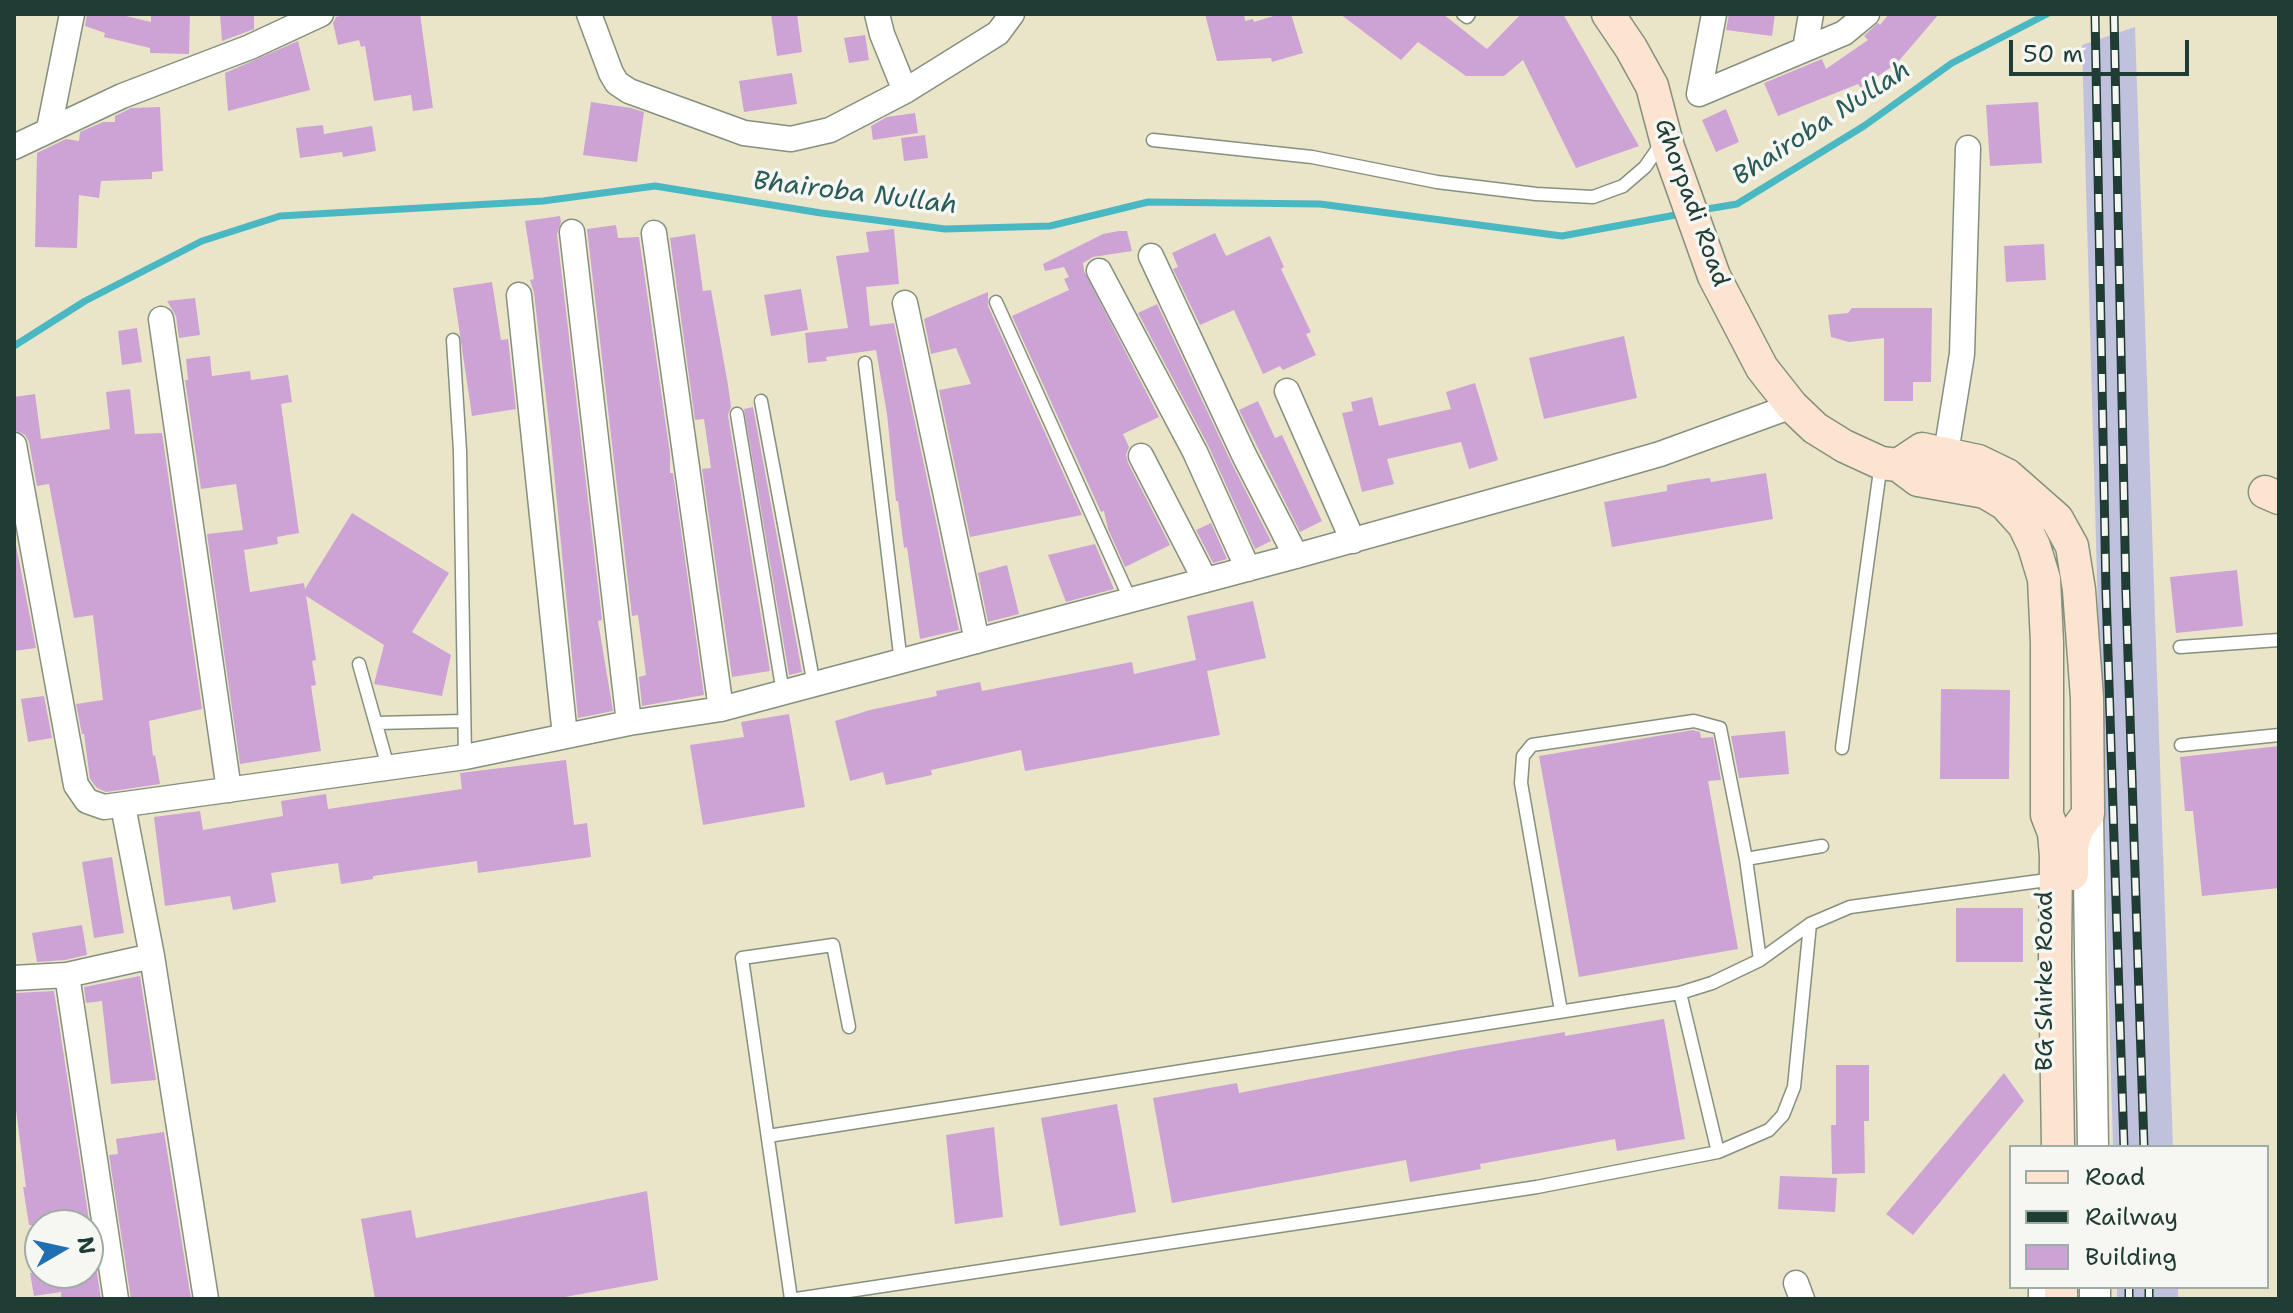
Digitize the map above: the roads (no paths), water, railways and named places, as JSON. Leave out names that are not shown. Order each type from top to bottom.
[{"type":"main road","name":"Ghorpadi Road","points":[[1608,14],[1652,86],[1666,142],[1714,276],[1762,368],[1792,406],[1815,428],[1844,446],[1890,464],[1918,480],[1985,492],[2038,520],[2072,546],[2079,590],[2087,698],[2088,814]]},
{"type":"main road","name":"Ghorpadi Road","points":[[1890,464],[1922,449],[1978,461],[2007,475],[2038,520],[2034,546],[2044,579],[2047,815],[2054,833],[2058,861]]},
{"type":"main road","points":[[2058,1145],[2055,957],[2058,861],[2088,814]]},
{"type":"main road","points":[[2058,861],[2075,1145]]},
{"type":"street","points":[[49,129],[72,14]]},
{"type":"street","points":[[14,147],[122,96],[250,47],[321,14]]},
{"type":"street","points":[[589,14],[617,83],[661,104],[744,133],[791,139],[830,130],[905,91],[998,33],[1012,14]]},
{"type":"street","points":[[877,14],[905,91]]},
{"type":"street","points":[[1714,14],[1699,94],[1844,33],[1867,14]]},
{"type":"street","points":[[1805,49],[1811,14]]},
{"type":"street","points":[[1946,453],[1962,354],[1968,148]]},
{"type":"street","points":[[572,232],[629,723]]},
{"type":"street","points":[[654,233],[721,709]]},
{"type":"street","points":[[1151,256],[1244,455],[1296,556]]},
{"type":"street","points":[[1099,271],[1195,452],[1248,569]]},
{"type":"street","points":[[519,295],[565,736]]},
{"type":"street","points":[[905,303],[977,641]]},
{"type":"street","points":[[161,319],[229,790]]},
{"type":"street","points":[[1287,391],[1353,541]]},
{"type":"street","points":[[14,445],[76,785],[87,801],[104,807],[465,757],[629,723],[721,709],[1353,541],[1660,454],[1792,406]]},
{"type":"street","points":[[1141,456],[1205,580]]},
{"type":"street","points":[[123,806],[152,956],[206,1299]]},
{"type":"street","points":[[2088,814],[2093,1145]]},
{"type":"street","name":"BG Shirke Road","points":[[2045,1145],[2058,861]]},
{"type":"street","points":[[14,978],[67,975],[152,956]]},
{"type":"street","points":[[67,975],[116,1299]]},
{"type":"lane","points":[[1463,14],[1467,17],[1469,14]]},
{"type":"lane","points":[[1153,140],[1312,157],[1437,182],[1536,194],[1593,197],[1623,186],[1645,167],[1666,142]]},
{"type":"lane","points":[[996,302],[1130,599]]},
{"type":"lane","points":[[453,340],[460,451],[465,757]]},
{"type":"lane","points":[[865,363],[901,663]]},
{"type":"lane","points":[[761,401],[814,685]]},
{"type":"lane","points":[[737,414],[783,693]]},
{"type":"lane","points":[[1842,748],[1890,464]]},
{"type":"lane","points":[[2180,647],[2279,640]]},
{"type":"lane","points":[[359,664],[388,767]]},
{"type":"lane","points":[[376,723],[464,721]]},
{"type":"lane","points":[[1561,1011],[1521,783],[1523,756],[1532,745],[1694,721],[1720,728],[1746,859],[1760,960]]},
{"type":"lane","points":[[2181,745],[2279,735]]},
{"type":"lane","points":[[1746,859],[1822,846]]},
{"type":"lane","points":[[768,1136],[1680,993],[1712,983],[1760,960],[1810,924],[1850,907],[2058,861]]},
{"type":"lane","points":[[849,1027],[833,945],[742,958],[794,1299],[1537,1187],[1718,1152],[1769,1130],[1783,1115],[1794,1087],[1810,924]]},
{"type":"lane","points":[[1680,993],[1718,1152]]},
{"type":"waterway","name":"Bhairoba Nullah","points":[[1701,210],[1737,204],[1864,126],[1952,63],[2047,14]]},
{"type":"waterway","name":"Bhairoba Nullah","points":[[14,346],[85,301],[202,241],[280,216],[543,201],[655,186],[945,229],[1050,226],[1148,202],[1320,204],[1562,236],[1681,214]]},
{"type":"railway","points":[[2095,14],[2106,592],[2124,1145]]},
{"type":"railway","points":[[2114,14],[2126,594],[2144,1145]]},
{"type":"railway","points":[[2129,1289],[2129,1299]]},
{"type":"railway","points":[[2149,1289],[2149,1299]]}]
